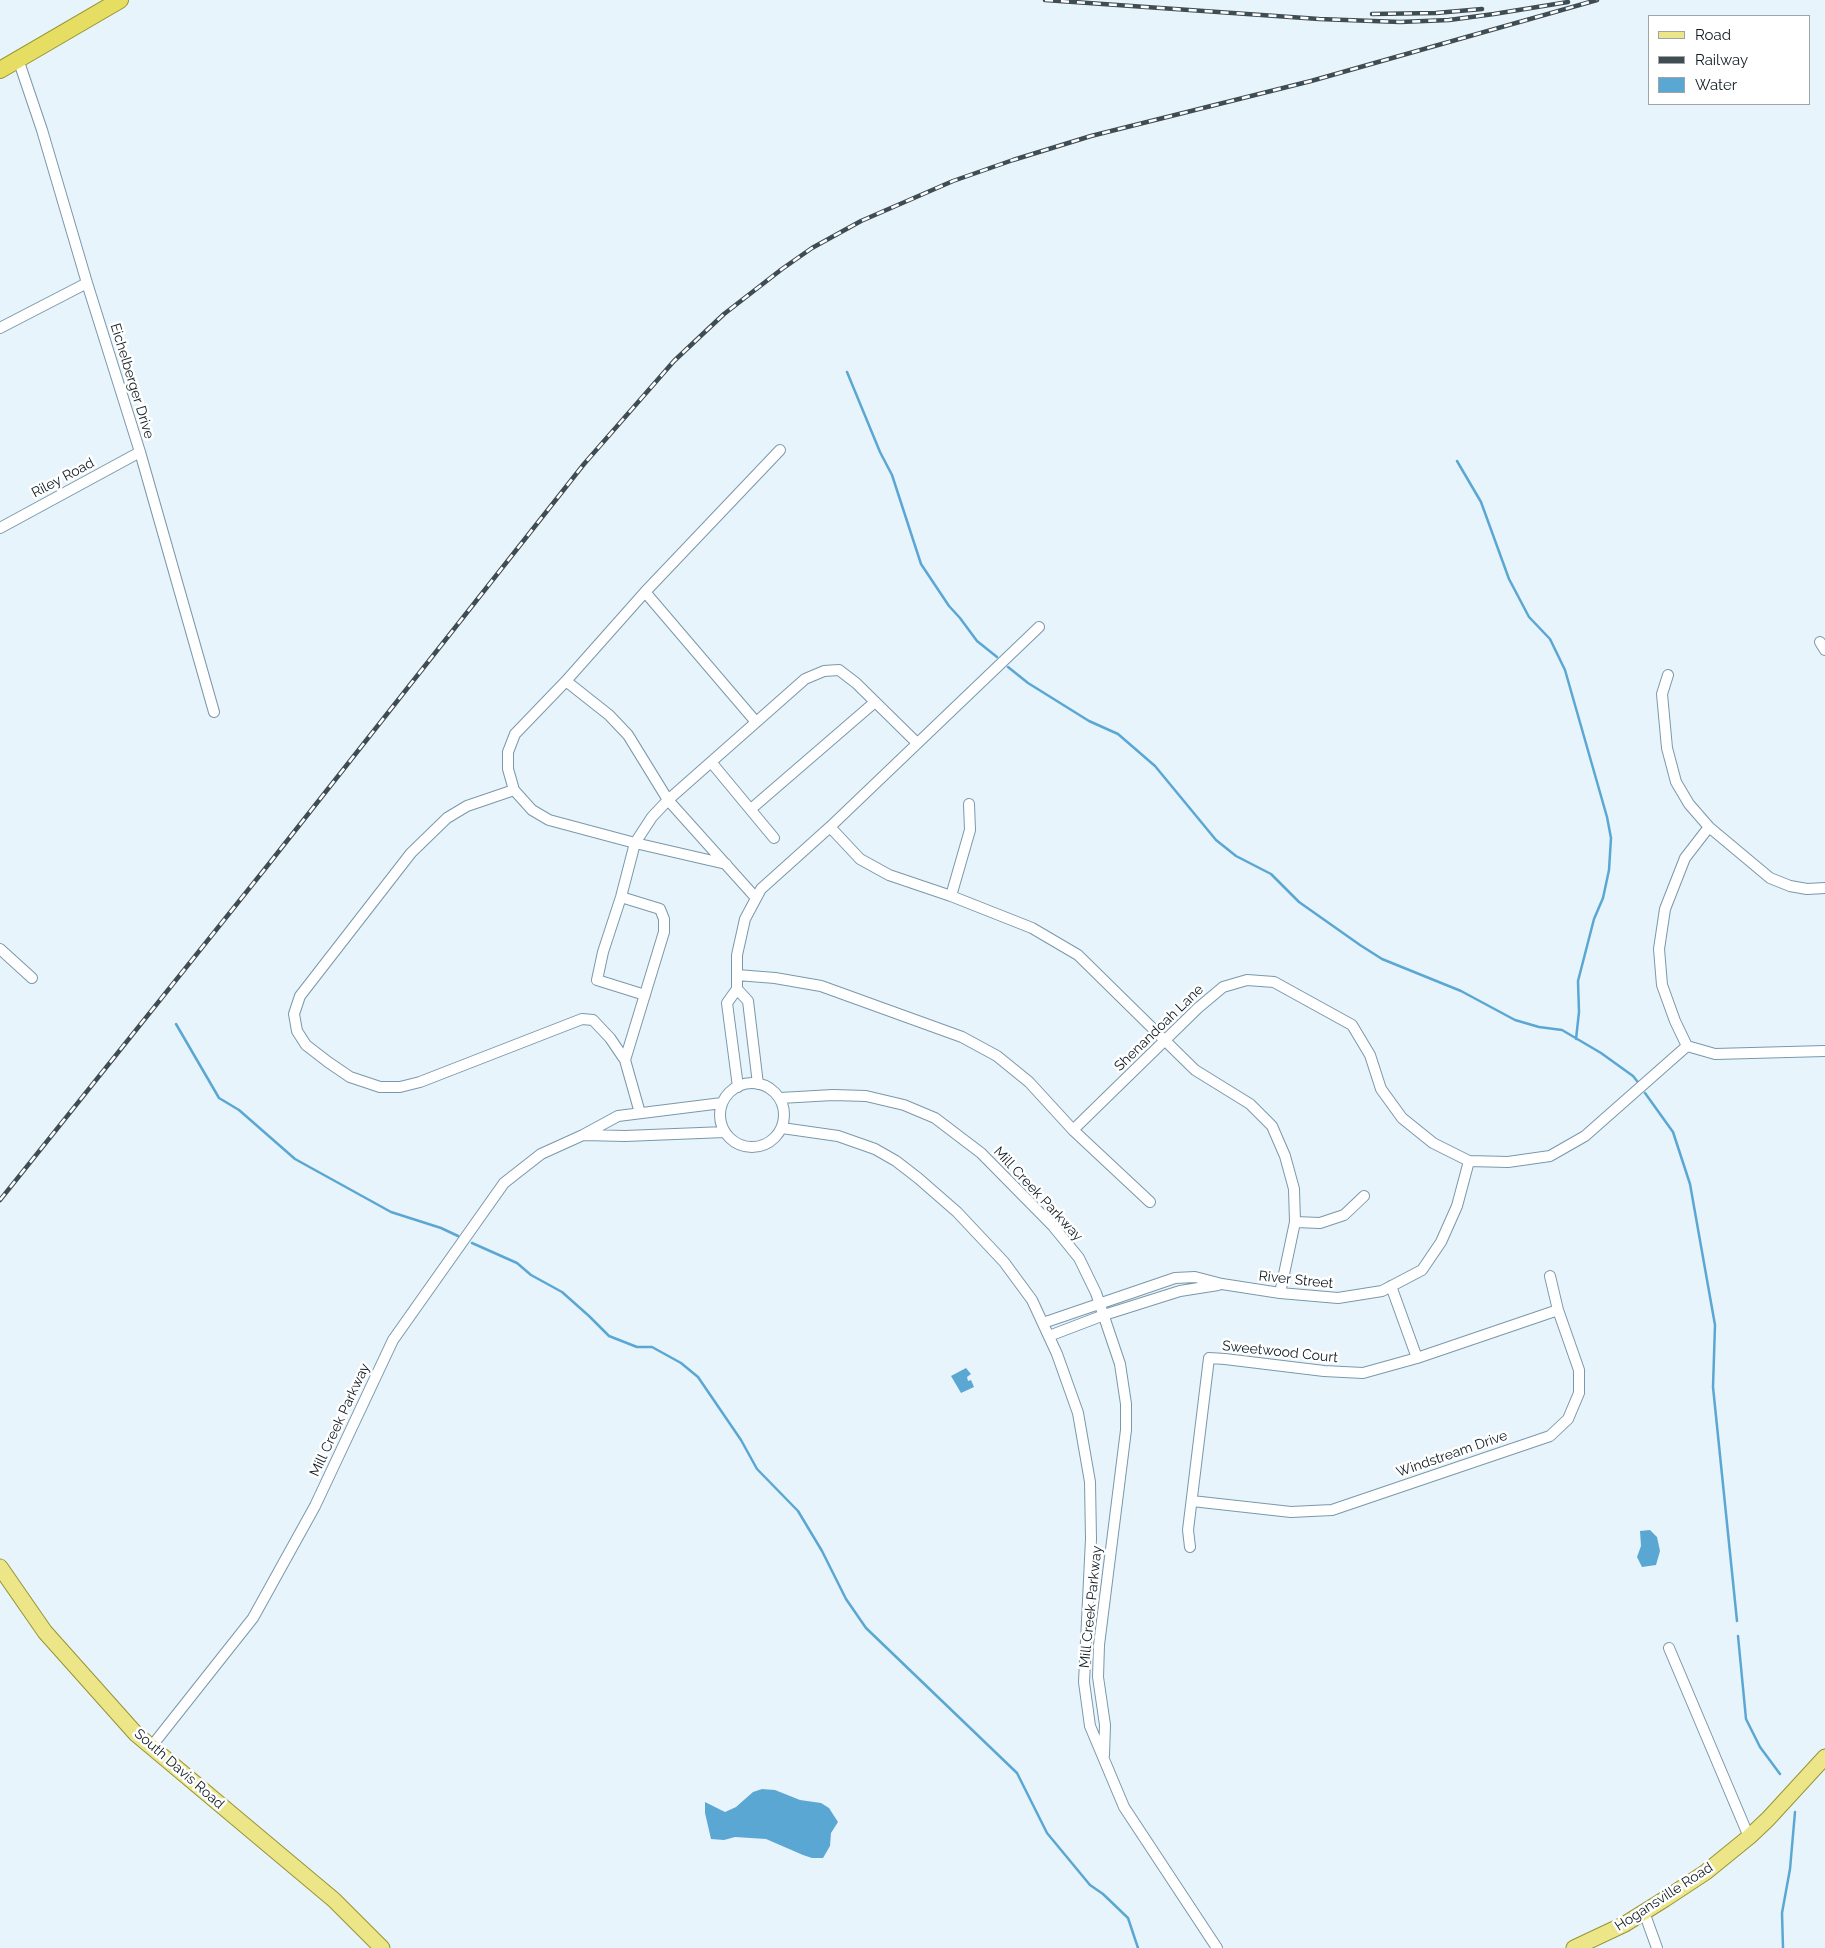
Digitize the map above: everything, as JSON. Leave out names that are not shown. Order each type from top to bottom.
[{"type":"highway","points":[[0,70],[120,0]]},
{"type":"main road","name":"South Davis Road","points":[[0,1567],[45,1632],[136,1734],[334,1900],[382,1948]]},
{"type":"main road","name":"Hogansville Road","points":[[1574,1948],[1610,1932],[1699,1876],[1749,1837],[1824,1760]]},
{"type":"street","name":"Eichelberger Drive","points":[[18,59],[42,130],[140,452],[214,712]]},
{"type":"street","points":[[0,328],[87,283]]},
{"type":"street","points":[[726,864],[635,843],[549,820],[532,810],[514,790],[508,769],[508,752],[515,734],[566,681],[645,592],[780,450]]},
{"type":"street","name":"Riley Road","points":[[0,528],[140,452]]},
{"type":"street","points":[[645,592],[756,722]]},
{"type":"street","points":[[738,1086],[727,1003],[737,989],[736,955],[745,919],[761,889],[830,827],[1039,627]]},
{"type":"street","points":[[645,995],[597,980],[602,952],[621,897],[635,843],[652,817],[668,800],[805,679],[824,671],[839,670],[856,683],[918,743]]},
{"type":"street","points":[[1668,675],[1662,694],[1666,748],[1676,782],[1689,804],[1709,827],[1770,878],[1790,886],[1807,889],[1825,888]]},
{"type":"street","points":[[566,681],[609,715],[628,735],[668,800],[756,898]]},
{"type":"street","points":[[751,809],[875,702]]},
{"type":"street","points":[[711,762],[774,838]]},
{"type":"street","points":[[514,790],[467,806],[447,818],[411,853],[300,996],[294,1014],[297,1032],[306,1045],[350,1077],[380,1087],[400,1087],[420,1082],[582,1019],[594,1020],[610,1038],[625,1060],[640,1113]]},
{"type":"street","points":[[951,896],[970,830],[969,804]]},
{"type":"street","points":[[830,827],[860,859],[889,876],[951,896],[1032,928],[1078,955],[1195,1070],[1250,1104],[1272,1126],[1285,1156],[1294,1189],[1295,1222],[1280,1293]]},
{"type":"street","points":[[1709,827],[1685,858],[1665,908],[1659,949],[1662,985],[1675,1021],[1687,1046],[1715,1054],[1825,1051]]},
{"type":"street","points":[[621,897],[660,909],[664,919],[664,932],[625,1060]]},
{"type":"street","points":[[0,948],[32,978]]},
{"type":"street","points":[[737,975],[775,978],[821,986],[962,1037],[997,1056],[1029,1082],[1073,1130],[1150,1202]]},
{"type":"street","name":"Shenandoah Lane","points":[[1073,1130],[1223,987],[1247,980],[1274,982],[1352,1025],[1370,1054],[1381,1089],[1402,1118],[1433,1143],[1469,1161]]},
{"type":"street","points":[[737,989],[748,1001],[758,1084]]},
{"type":"street","points":[[1469,1161],[1508,1162],[1550,1156],[1586,1136],[1687,1046]]},
{"type":"street","points":[[758,1084],[773,1091],[780,1098],[784,1113],[782,1128],[776,1137],[768,1143],[758,1147],[747,1147],[736,1143],[725,1132],[720,1116],[722,1103],[726,1095],[738,1086],[758,1084]]},
{"type":"street","name":"Mill Creek Parkway","points":[[780,1098],[833,1095],[866,1096],[904,1106],[935,1118],[980,1153],[1053,1226],[1079,1258],[1099,1302],[1120,1364],[1126,1404],[1126,1430],[1099,1645],[1098,1677],[1105,1725],[1104,1758]]},
{"type":"street","name":"Mill Creek Parkway","points":[[151,1747],[253,1618],[315,1506],[393,1340],[504,1183],[542,1154],[618,1116],[722,1103]]},
{"type":"street","name":"Mill Creek Parkway","points":[[782,1128],[838,1136],[875,1149],[896,1161],[957,1212],[1004,1262],[1032,1300],[1057,1354],[1078,1413],[1090,1482],[1091,1539],[1084,1682],[1090,1726],[1124,1807],[1217,1948]]},
{"type":"street","points":[[583,1135],[624,1136],[725,1132]]},
{"type":"street","name":"River Street","points":[[1043,1322],[1175,1278],[1195,1277],[1222,1284],[1280,1293],[1338,1298],[1382,1291],[1422,1270],[1441,1242],[1457,1206],[1469,1161]]},
{"type":"street","points":[[1295,1222],[1320,1223],[1344,1215],[1364,1196]]},
{"type":"street","name":"Windstream Drive","points":[[1192,1501],[1291,1512],[1332,1510],[1550,1436],[1568,1418],[1579,1393],[1579,1370],[1558,1310],[1550,1276]]},
{"type":"street","name":"River Street","points":[[1049,1336],[1104,1315],[1180,1291],[1222,1284]]},
{"type":"street","points":[[1391,1286],[1417,1358]]},
{"type":"street","name":"Sweetwood Court","points":[[1190,1547],[1188,1530],[1209,1358],[1225,1358],[1324,1371],[1363,1373],[1417,1358],[1558,1310]]},
{"type":"street","points":[[1669,1648],[1749,1837]]},
{"type":"street","points":[[1644,1912],[1657,1948]]},
{"type":"water","points":[[966,1368],[971,1374],[967,1377],[968,1381],[971,1380],[974,1387],[961,1393],[951,1376]]},
{"type":"water","points":[[1650,1530],[1657,1537],[1660,1551],[1656,1565],[1642,1567],[1637,1557],[1641,1546],[1640,1531]]},
{"type":"water","points":[[762,1789],[775,1790],[800,1800],[821,1803],[829,1808],[838,1822],[831,1833],[830,1846],[823,1858],[812,1858],[803,1855],[766,1839],[735,1837],[724,1840],[711,1839],[705,1813],[705,1802],[725,1812],[736,1807],[753,1792]]},
{"type":"waterway","points":[[847,372],[880,452],[892,475],[921,564],[949,606],[977,641],[997,657]]},
{"type":"waterway","points":[[1457,461],[1481,502],[1509,579],[1529,617],[1550,639],[1565,670],[1607,817],[1611,838],[1609,870],[1603,898],[1594,919],[1578,981],[1579,1012],[1576,1039]]},
{"type":"waterway","points":[[1008,667],[1028,683],[1089,721],[1118,734],[1155,766],[1216,840],[1236,856],[1271,874],[1299,902],[1360,945],[1382,959],[1461,991],[1515,1020],[1539,1027],[1562,1030],[1601,1053],[1637,1081]]},
{"type":"waterway","points":[[176,1024],[219,1098],[239,1110],[295,1159],[391,1212],[441,1228],[458,1236]]},
{"type":"waterway","points":[[1645,1093],[1673,1132],[1690,1184],[1715,1325],[1713,1387],[1737,1621]]},
{"type":"waterway","points":[[472,1243],[517,1263],[531,1275],[562,1292],[609,1336],[637,1347],[652,1347],[681,1363],[698,1377],[741,1440],[757,1469],[798,1511],[822,1551],[846,1599],[866,1628],[1017,1773],[1047,1833],[1090,1885],[1103,1894],[1128,1918],[1138,1948]]},
{"type":"waterway","points":[[1738,1636],[1746,1719],[1760,1747],[1780,1774]]},
{"type":"waterway","points":[[1783,1948],[1782,1913],[1790,1869],[1795,1812]]},
{"type":"railway","points":[[1045,0],[1319,19],[1400,22],[1449,20],[1568,2]]},
{"type":"railway","points":[[0,1200],[268,865],[584,464],[674,361],[724,314],[782,269],[812,248],[861,221],[953,181],[1013,160],[1091,136],[1311,81],[1597,0]]},
{"type":"railway","points":[[1372,14],[1436,13],[1482,9]]}]
